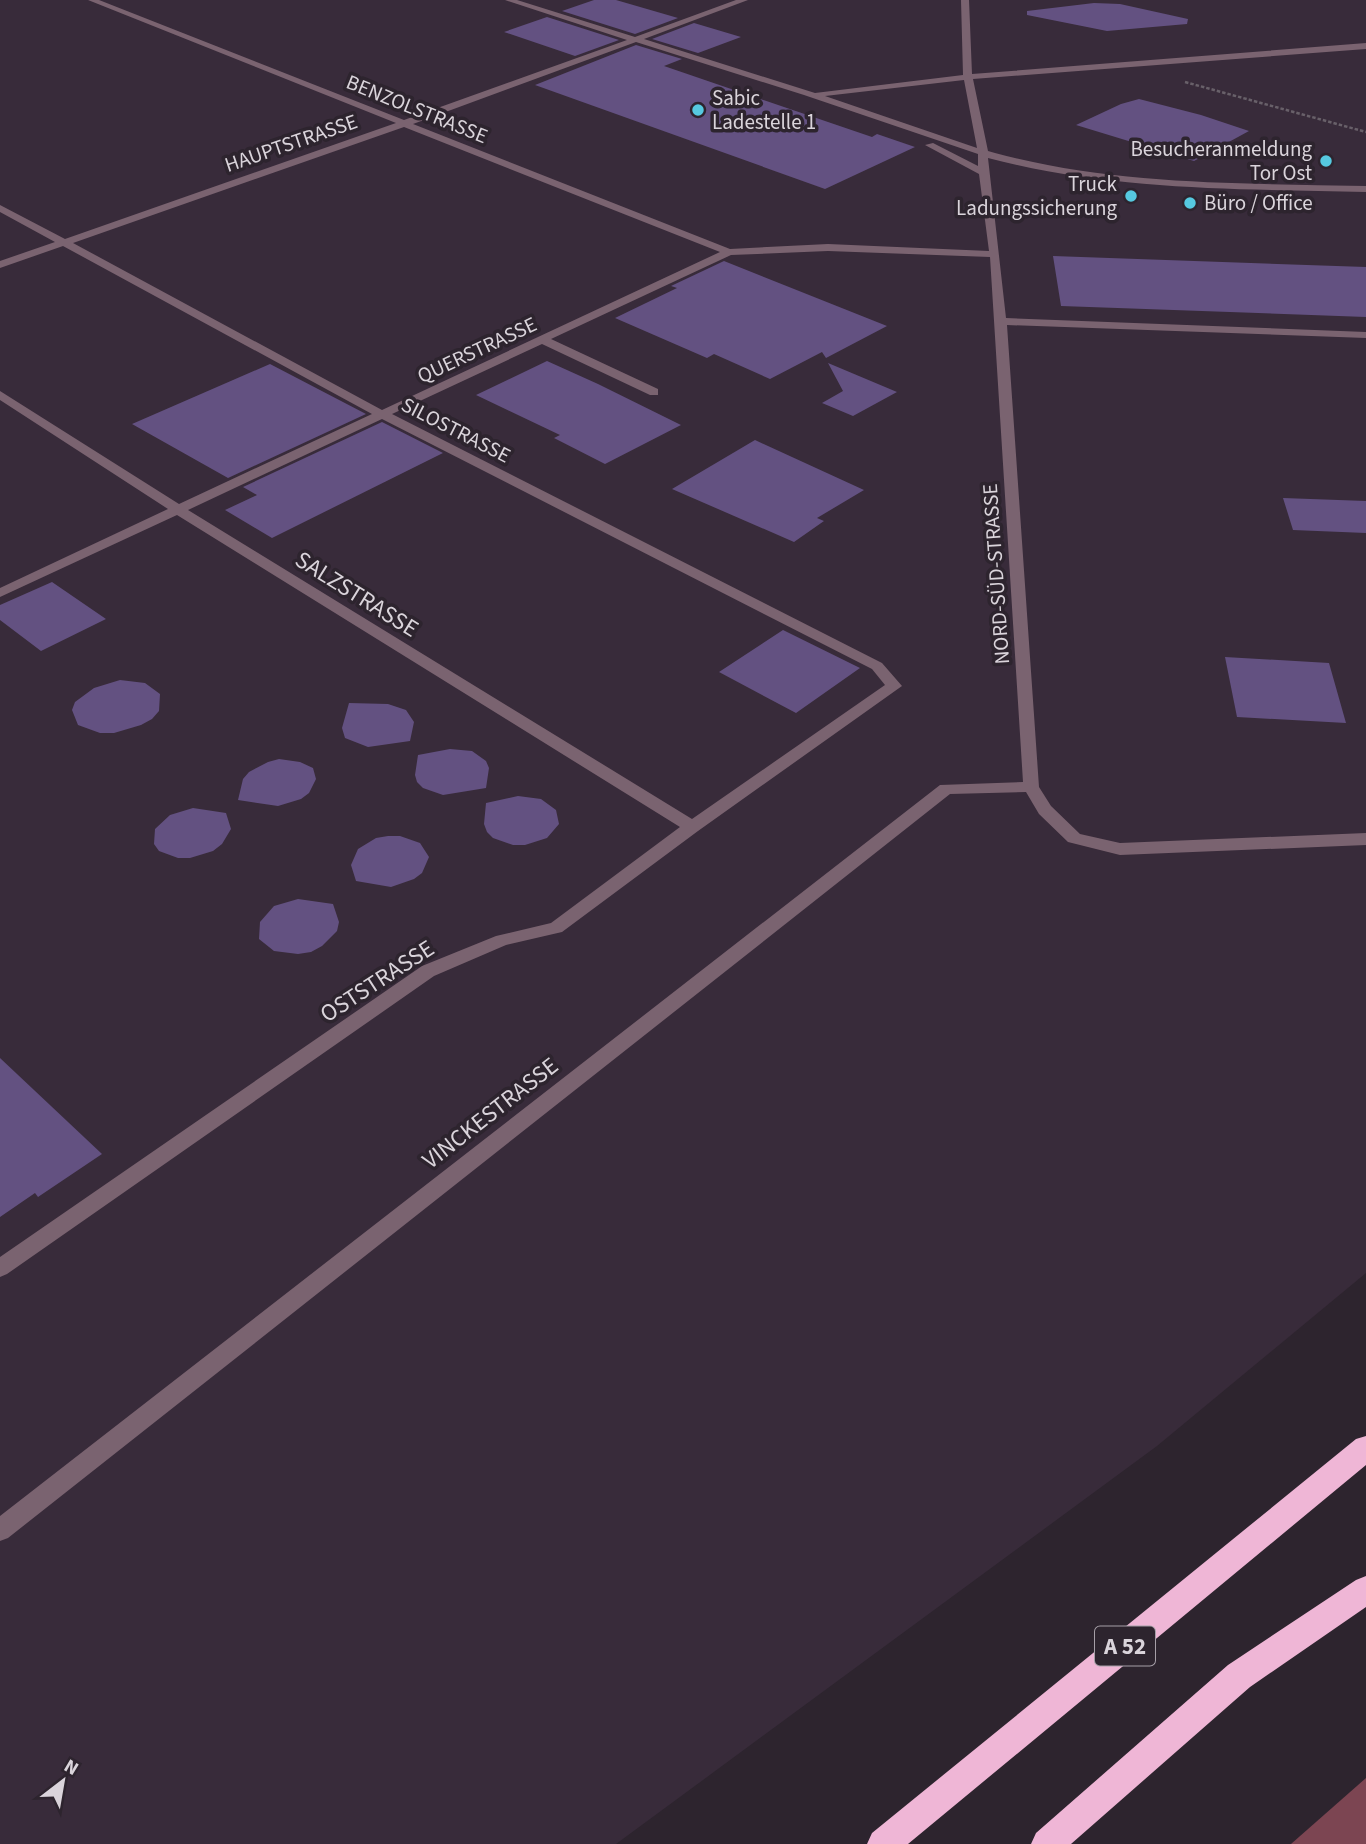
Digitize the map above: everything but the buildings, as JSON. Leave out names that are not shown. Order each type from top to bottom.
[{"type":"highway","name":"A 52","points":[[883,1844],[1366,1448]]},
{"type":"highway","points":[[1047,1844],[1239,1676],[1366,1590]]},
{"type":"lane","name":"BENZOLSTRASSE","points":[[92,0],[729,252]]},
{"type":"lane","points":[[509,0],[806,93],[983,152],[1055,171],[1098,178],[1172,183],[1366,189]]},
{"type":"lane","name":"HAUPTSTRASSE","points":[[0,265],[403,124],[744,0]]},
{"type":"lane","name":"NORD-SÜD-STRASSE","points":[[965,0],[968,77],[983,152],[983,172],[1001,321],[1031,787]]},
{"type":"lane","points":[[806,93],[826,94],[968,77],[1366,46]]},
{"type":"lane","points":[[609,49],[634,50],[676,60],[938,148],[983,172]]},
{"type":"lane","name":"SILOSTRASSE","points":[[0,208],[383,415],[877,666],[894,686]]},
{"type":"lane","name":"QUERSTRASSE","points":[[0,593],[729,252],[828,247],[995,254]]},
{"type":"lane","points":[[1001,321],[1366,335]]},
{"type":"lane","points":[[543,340],[654,391]]},
{"type":"lane","name":"SALZSTRASSE","points":[[0,395],[178,510],[692,827]]},
{"type":"lane","name":"OSTSTRASSE","points":[[0,1268],[428,971],[502,940],[556,928],[692,827],[894,686]]},
{"type":"lane","points":[[1031,787],[1045,810],[1074,838],[1120,849],[1366,839]]},
{"type":"lane","name":"VINCKESTRASSE","points":[[0,1530],[946,789],[1031,787]]},
{"type":"path","points":[[1184,81],[1366,132]]},
{"type":"shaded area","points":[[0,0],[1366,0],[1366,1273],[1157,1446],[616,1844],[0,1844]]},
{"type":"shaded area","points":[[1366,1778],[1366,1844],[1291,1844]]},
{"type":"place","name":"Sabic Ladestelle 1","points":[[698,110]]},
{"type":"place","name":"Besucheranmeldung Tor Ost","points":[[1326,161]]},
{"type":"place","name":"Truck Ladungssicherung","points":[[1131,196]]},
{"type":"place","name":"Büro / Office","points":[[1190,203]]}]
